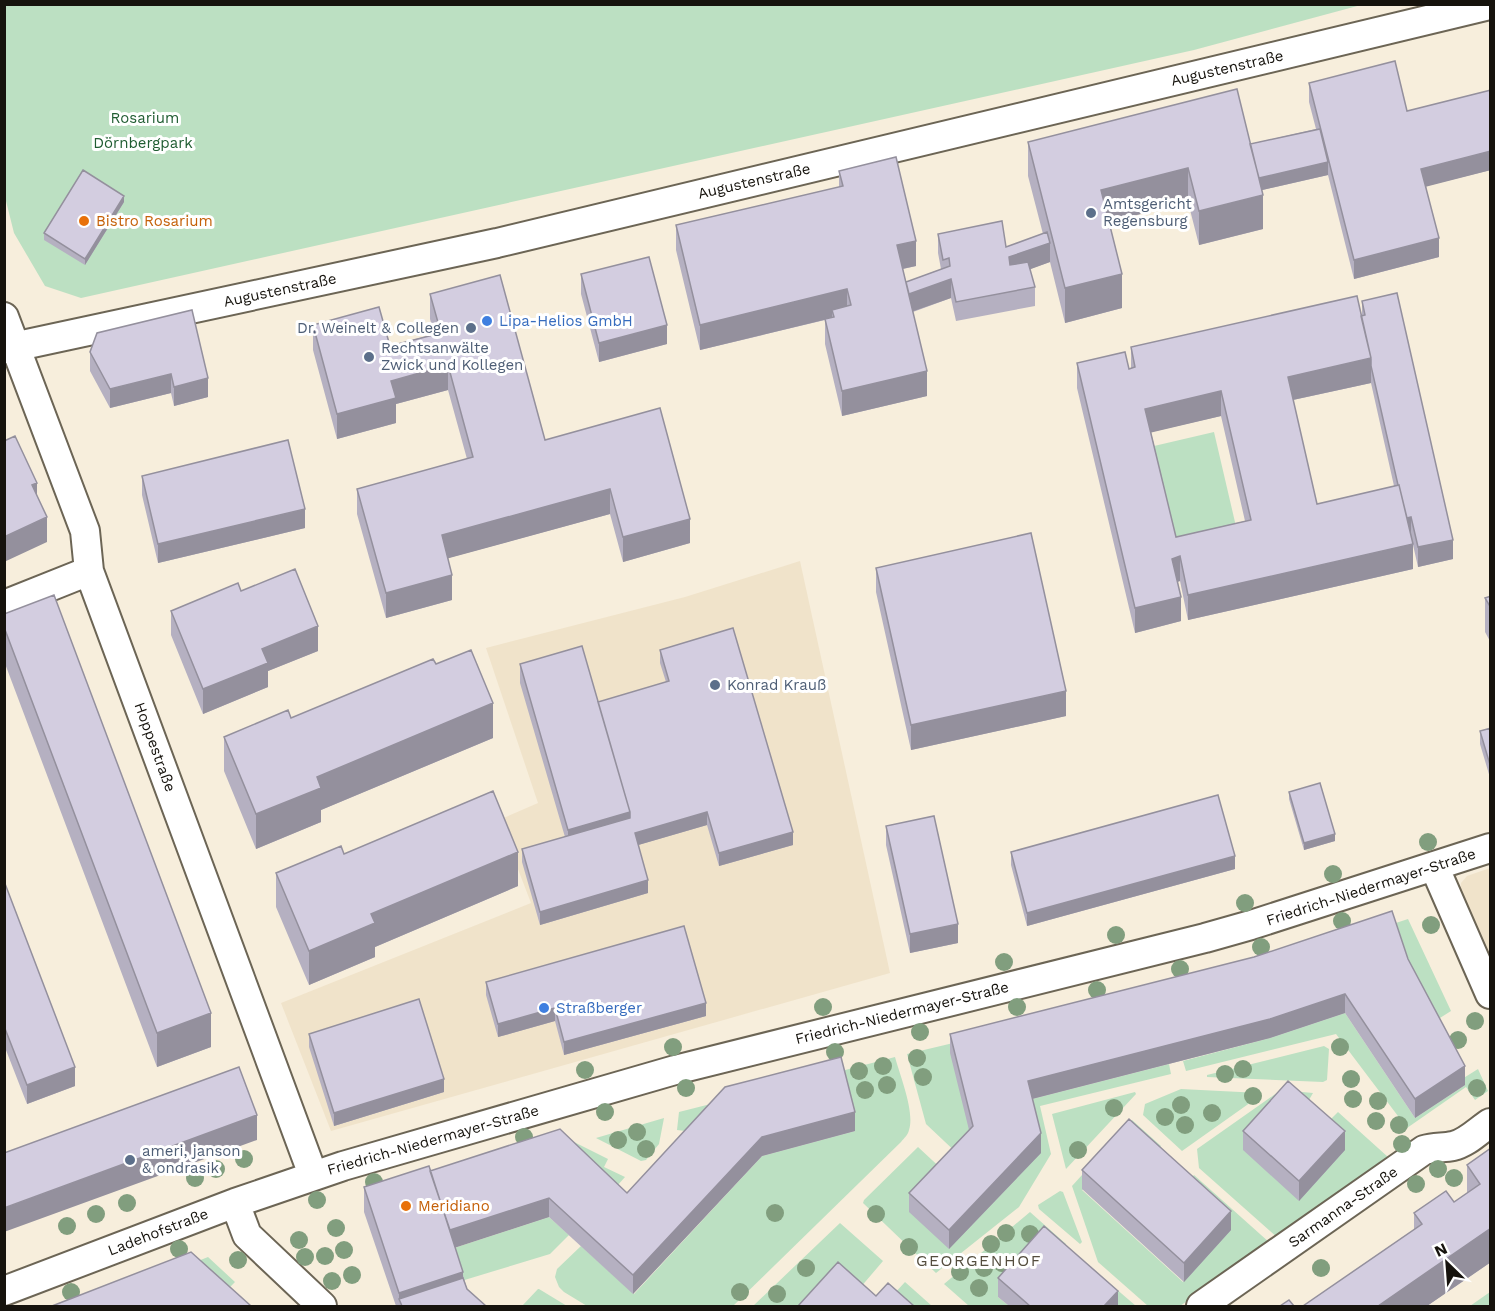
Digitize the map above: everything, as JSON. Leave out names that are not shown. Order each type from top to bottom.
[{"type":"street","name":"Augustenstraße","points":[[10,348],[497,243],[1491,5]]},
{"type":"street","name":"Hoppestraße","points":[[4,317],[10,348],[86,531],[90,571],[313,1175]]},
{"type":"street","points":[[4,605],[90,571]]},
{"type":"street","name":"Friedrich-Niedermayer-Straße","points":[[313,1175],[675,1070],[1205,938],[1491,848]]},
{"type":"street","points":[[1434,866],[1491,994]]},
{"type":"street","name":"Sarmanna-Straße","points":[[1201,1306],[1424,1150],[1463,1142],[1491,1123]]},
{"type":"street","name":"Ladehofstraße","points":[[4,1291],[313,1175]]},
{"type":"street","points":[[234,1203],[246,1235],[322,1306]]},
{"type":"shaded area","points":[[800,561],[890,973],[331,1131],[281,1003],[531,903],[499,820],[538,803],[486,648],[685,597]]},
{"type":"shaded area","points":[[1490,868],[1490,968],[1460,896],[1461,883],[1467,876]]},
{"type":"green space","name":"Dörnbergpark","points":[[4,5],[1361,5],[1194,50],[81,298],[45,286],[14,233],[4,193]]},
{"type":"green space","points":[[1214,432],[1238,535],[1178,549],[1154,446]]},
{"type":"green space","points":[[1408,919],[1451,1011],[1432,1023],[1341,941]]},
{"type":"green space","points":[[1345,1013],[1415,1118],[1465,1085],[1462,1079],[1478,1069],[1488,1091],[1475,1100],[1466,1087],[1407,1128],[1336,1034],[1186,1071],[1183,1061],[1270,1038]]},
{"type":"green space","points":[[1008,1030],[973,1145],[961,1157],[926,1124],[907,1054]]},
{"type":"green space","points":[[1324,1046],[1329,1049],[1327,1080],[1323,1082],[1207,1077],[1207,1075]]},
{"type":"green space","points":[[895,1057],[910,1114],[907,1135],[733,1306],[587,1306],[559,1287],[555,1277],[557,1269],[581,1246],[634,1294],[762,1156],[855,1131],[784,1086]]},
{"type":"green space","points":[[1169,1064],[1171,1074],[1040,1106],[1051,1154],[1019,1207],[936,1273],[863,1203],[918,1147],[946,1173],[1028,1100]]},
{"type":"green space","points":[[1181,1089],[1260,1093],[1261,1095],[1182,1151],[1143,1115],[1145,1104]]},
{"type":"green space","points":[[1281,1090],[1313,1093],[1302,1112],[1321,1129],[1338,1112],[1388,1157],[1387,1162],[1278,1238],[1199,1168],[1197,1149]]},
{"type":"green space","points":[[758,1092],[685,1131],[677,1130],[679,1112]]},
{"type":"green space","points":[[1135,1092],[1136,1094],[1066,1169],[1052,1114]]},
{"type":"green space","points":[[664,1118],[659,1144],[646,1160],[641,1161],[596,1138]]},
{"type":"green space","points":[[1132,1120],[1161,1146],[1151,1157],[1082,1190],[1183,1282],[1184,1187],[1194,1175],[1270,1243],[1180,1306],[1148,1306],[1098,1262],[1072,1186]]},
{"type":"green space","points":[[574,1142],[608,1159],[604,1167],[625,1177],[609,1195],[515,1160]]},
{"type":"green space","points":[[1060,1191],[1063,1192],[1082,1242],[1080,1244],[1039,1209],[1038,1205]]},
{"type":"green space","points":[[1030,1212],[1066,1244],[1056,1256],[998,1297],[1009,1306],[969,1306],[944,1284]]},
{"type":"green space","points":[[549,1217],[569,1235],[550,1254],[458,1282],[448,1250]]},
{"type":"green space","points":[[840,1223],[883,1261],[854,1295],[815,1306],[753,1306]]},
{"type":"green space","points":[[208,1257],[235,1282],[220,1297],[178,1269]]},
{"type":"green space","points":[[1093,1269],[1136,1306],[1114,1306],[1083,1280]]},
{"type":"green space","points":[[905,1282],[932,1306],[892,1306],[893,1295]]},
{"type":"green space","points":[[539,1289],[567,1306],[522,1306]]},
{"type":"green space","points":[[1490,1292],[1490,1306],[1470,1306]]},
{"type":"building","points":[[1395,61],[1407,111],[1491,90],[1491,151],[1421,169],[1439,238],[1354,260],[1309,83]]},
{"type":"building","name":"Amtsgericht Regensburg","points":[[1237,89],[1263,195],[1199,211],[1188,168],[1101,190],[1122,274],[1065,288],[1028,142]]},
{"type":"building","points":[[1320,129],[1328,162],[1259,178],[1250,144]]},
{"type":"building","points":[[896,157],[916,241],[897,245],[927,371],[842,391],[825,319],[834,317],[832,310],[851,305],[847,289],[700,325],[676,225],[843,186],[839,171]]},
{"type":"building","name":"Bistro Rosarium","points":[[83,170],[124,196],[85,259],[44,233]]},
{"type":"building","points":[[1002,221],[1006,247],[1047,232],[1050,243],[1009,257],[1010,265],[1028,262],[1035,287],[956,302],[951,279],[909,294],[906,282],[950,266],[949,258],[943,260],[938,234]]},
{"type":"building","points":[[649,257],[667,325],[599,343],[581,274]]},
{"type":"building","points":[[500,275],[545,440],[660,408],[690,519],[623,537],[610,489],[442,535],[452,575],[386,593],[357,489],[473,457],[448,365],[391,381],[396,398],[337,414],[313,325],[379,307],[390,346],[441,333],[430,294]]},
{"type":"building","points":[[1397,293],[1453,540],[1418,547],[1411,517],[1407,518],[1398,485],[1361,316],[1365,315],[1362,301]]},
{"type":"building","points":[[1357,296],[1371,358],[1288,377],[1317,504],[1399,485],[1413,544],[1188,595],[1180,556],[1172,559],[1181,597],[1135,608],[1077,363],[1125,352],[1129,369],[1135,367],[1131,347]],"holes":[[[1221,391],[1251,520],[1176,537],[1145,409]]]},
{"type":"building","points":[[192,310],[208,378],[174,387],[171,374],[110,389],[90,352],[97,333]]},
{"type":"building","points":[[15,436],[37,483],[32,485],[47,517],[4,537],[4,441]]},
{"type":"building","points":[[288,440],[305,509],[158,544],[142,476]]},
{"type":"building","points":[[1031,533],[1066,691],[911,725],[876,568]]},
{"type":"building","points":[[295,569],[318,626],[262,649],[268,663],[203,689],[171,611],[238,583],[241,591]]},
{"type":"building","points":[[54,595],[211,1013],[157,1033],[4,627],[4,614]]},
{"type":"building","points":[[1491,596],[1491,608],[1485,598]]},
{"type":"building","points":[[733,628],[793,832],[719,853],[707,812],[635,833],[648,880],[540,912],[522,849],[630,818],[598,702],[669,681],[660,650]]},
{"type":"building","points":[[582,646],[630,812],[568,830],[520,664]]},
{"type":"building","points":[[471,650],[493,703],[317,777],[321,788],[256,814],[224,737],[288,710],[291,718],[433,659],[436,664]]},
{"type":"building","points":[[1491,728],[1491,768],[1480,731]]},
{"type":"building","points":[[1320,783],[1335,834],[1304,843],[1289,792]]},
{"type":"building","points":[[493,791],[518,852],[371,914],[375,923],[309,951],[276,873],[341,846],[344,854]]},
{"type":"building","points":[[1218,795],[1235,856],[1027,913],[1011,852]]},
{"type":"building","points":[[934,816],[958,924],[910,934],[886,826]]},
{"type":"building","points":[[4,881],[75,1067],[27,1085],[4,1026]]},
{"type":"building","points":[[1392,911],[1408,959],[1465,1066],[1415,1099],[1345,994],[1270,1019],[1028,1081],[1041,1133],[949,1230],[909,1193],[973,1126],[950,1034],[1254,957]]},
{"type":"building","points":[[684,926],[706,1003],[564,1042],[555,1008],[498,1024],[486,982]]},
{"type":"building","points":[[419,999],[444,1079],[334,1113],[309,1034]]},
{"type":"building","points":[[841,1057],[855,1112],[762,1137],[633,1275],[549,1198],[450,1230],[430,1171],[560,1129],[627,1193],[725,1087]]},
{"type":"building","points":[[239,1067],[257,1115],[4,1208],[4,1153]]},
{"type":"building","points":[[1288,1081],[1345,1131],[1299,1181],[1243,1131]]},
{"type":"building","points":[[1129,1119],[1231,1211],[1184,1263],[1082,1170]]},
{"type":"building","points":[[1491,1148],[1491,1228],[1378,1306],[1303,1306],[1422,1224],[1414,1213],[1446,1191],[1454,1202],[1480,1184],[1467,1165]]},
{"type":"building","points":[[429,1166],[463,1272],[399,1293],[364,1187]]},
{"type":"building","points":[[1044,1226],[1118,1291],[1104,1306],[1030,1306],[998,1278]]},
{"type":"building","points":[[191,1252],[251,1306],[52,1306]]},
{"type":"building","points":[[838,1262],[876,1296],[888,1283],[914,1306],[798,1306]]},
{"type":"building","points":[[463,1278],[467,1289],[486,1306],[402,1306],[399,1299]]},
{"type":"building","points":[[1289,1300],[1294,1306],[1280,1306]]},
{"type":"place","name":"Amtsgericht Regensburg","points":[[1091,213]]},
{"type":"place","name":"Bistro Rosarium","points":[[84,221]]},
{"type":"place","name":"Lipa-Helios GmbH","points":[[487,321]]},
{"type":"place","name":"Dr. Weinelt & Collegen","points":[[471,328]]},
{"type":"place","name":"Rechtsanwälte Zwick und Kollegen","points":[[369,357]]},
{"type":"place","name":"Konrad Krauß","points":[[715,685]]},
{"type":"place","name":"Straßberger","points":[[544,1008]]},
{"type":"place","name":"ameri, janson & ondrasik","points":[[130,1160]]},
{"type":"place","name":"Meridiano","points":[[406,1206]]},
{"type":"district","name":"GEORGENHOF","points":[[979,1260]]},
{"type":"park label","name":"Rosarium","points":[[145,118]]}]
